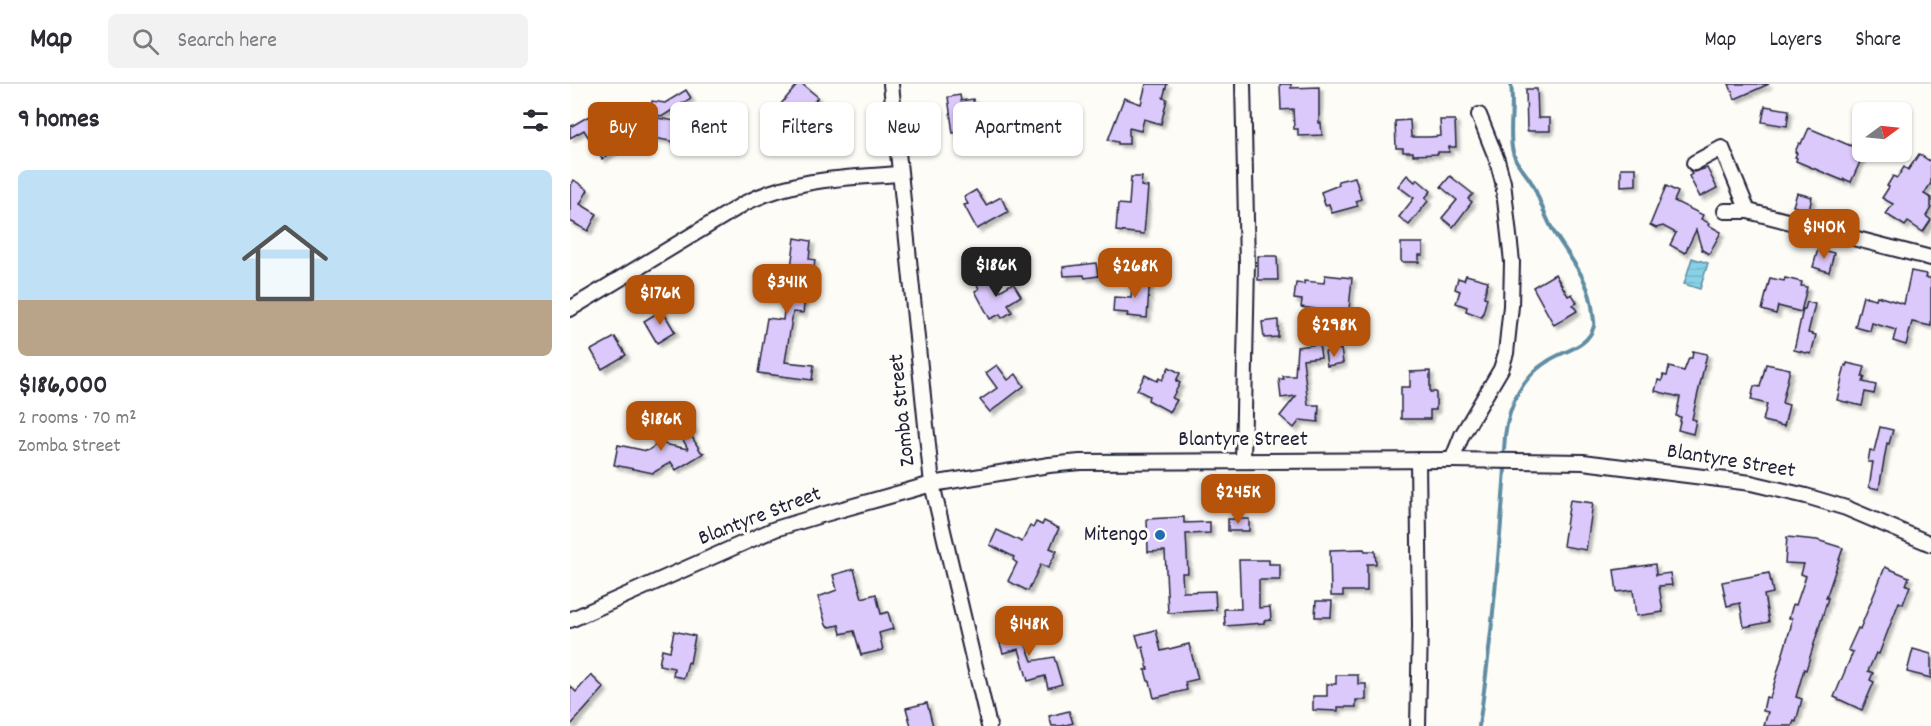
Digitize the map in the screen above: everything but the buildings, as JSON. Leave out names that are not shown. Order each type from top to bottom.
[{"type":"street","name":"Zomba Street","points":[[891,84],[932,484],[989,726]]},
{"type":"street","points":[[1243,84],[1246,264],[1243,461]]},
{"type":"street","points":[[1452,460],[1462,435],[1501,369],[1506,353],[1511,306],[1512,262],[1503,182],[1497,160],[1479,116]]},
{"type":"street","points":[[1716,134],[1748,211]]},
{"type":"street","points":[[1694,163],[1722,148]]},
{"type":"street","points":[[570,309],[768,191],[825,179],[900,174]]},
{"type":"street","points":[[1725,211],[1748,211],[1931,258]]},
{"type":"street","points":[[1418,460],[1420,625],[1418,726]]},
{"type":"street","name":"Blantyre Street","points":[[570,620],[775,529],[932,484],[1064,463],[1418,460],[1583,462],[1751,483],[1826,501],[1931,544]]},
{"type":"water","points":[[1692,258],[1708,263],[1700,289],[1684,284]]},
{"type":"waterway","points":[[1504,450],[1510,412],[1528,378],[1554,357],[1581,344],[1587,339],[1594,325],[1589,292],[1585,283],[1551,228],[1534,187],[1513,154],[1511,84]]},
{"type":"waterway","points":[[1479,726],[1495,598],[1505,469]]},
{"type":"place","name":"Mitengo","points":[[1160,535]]}]
